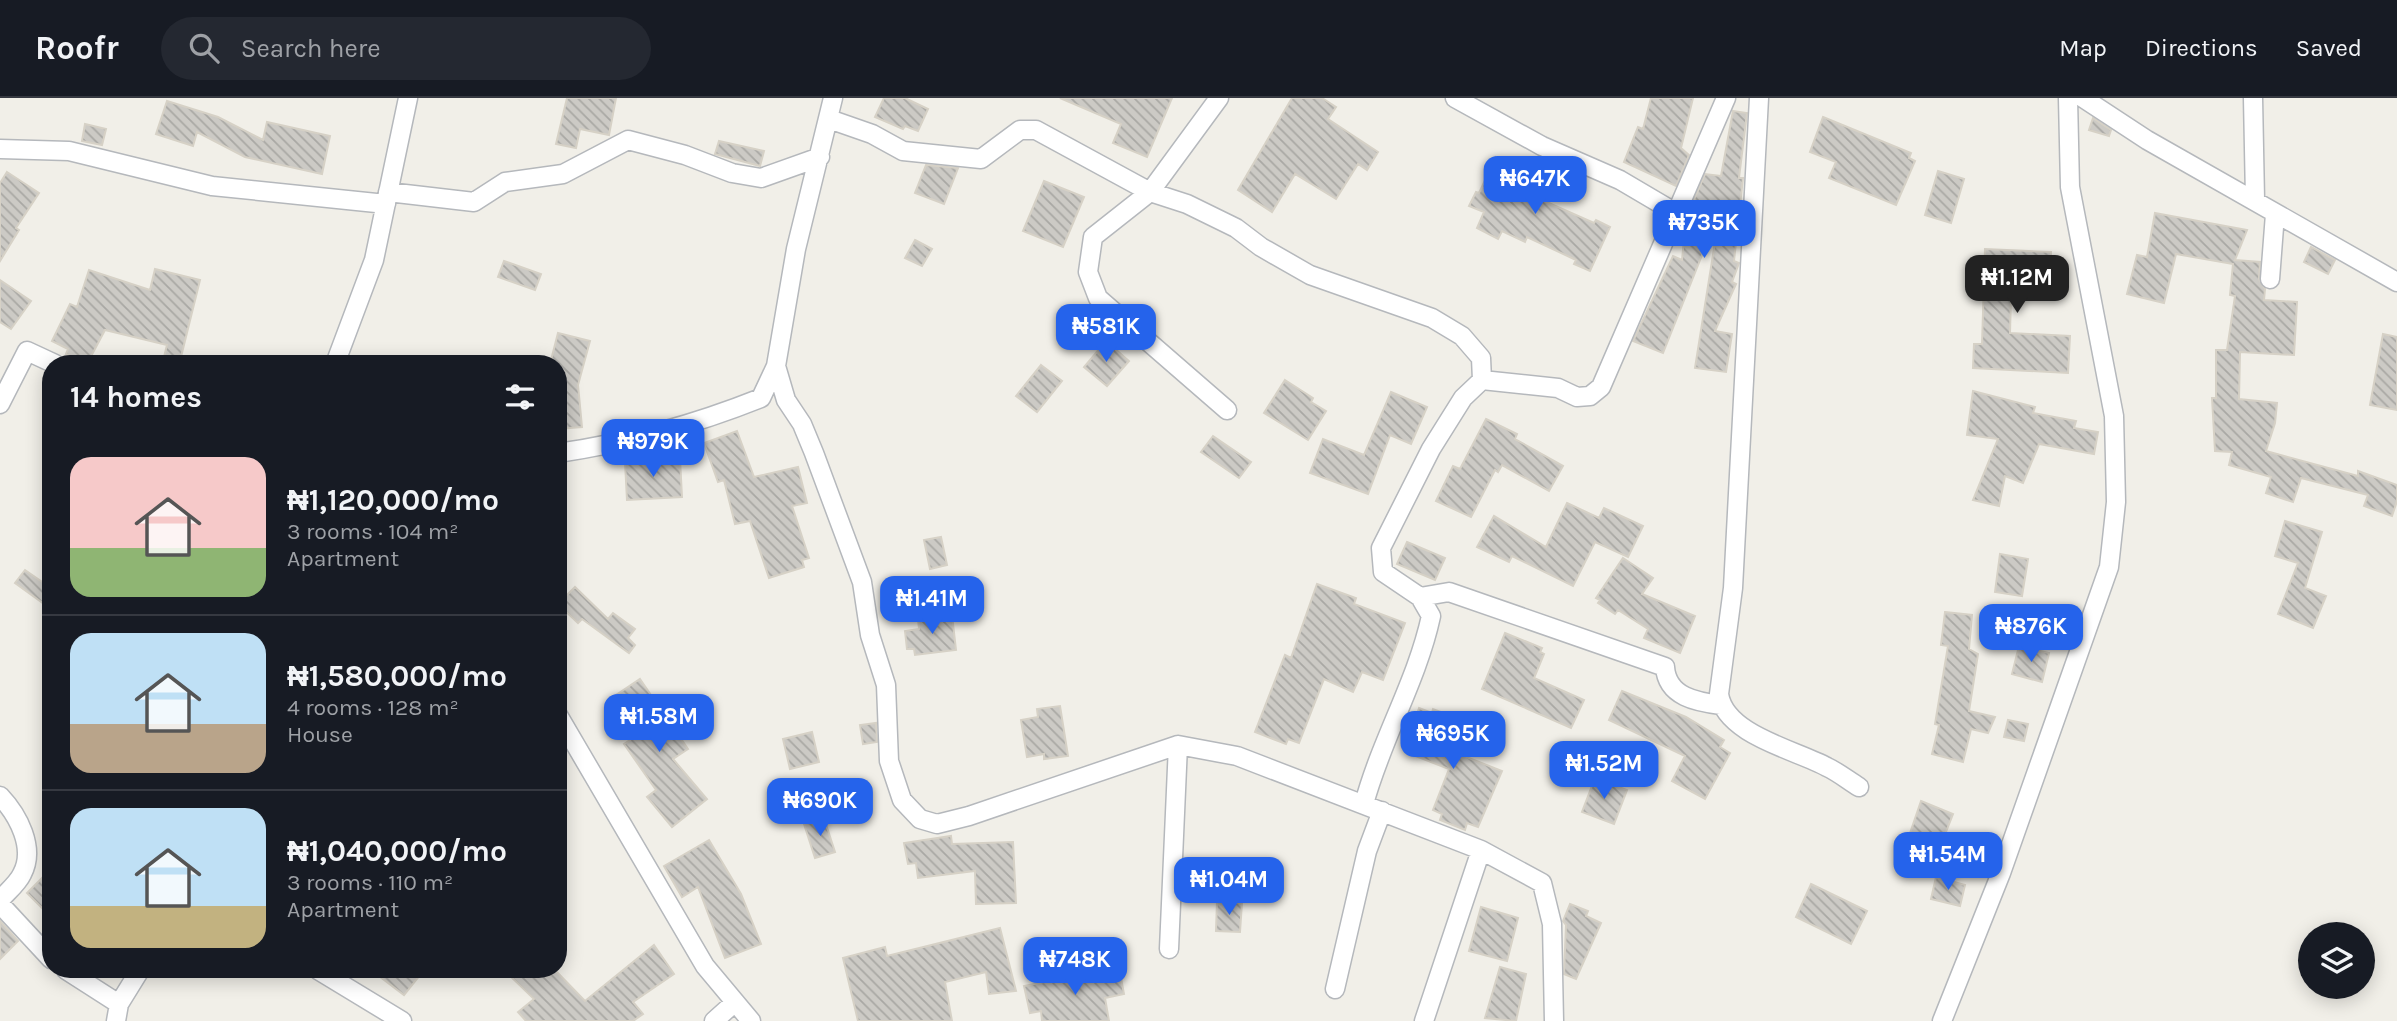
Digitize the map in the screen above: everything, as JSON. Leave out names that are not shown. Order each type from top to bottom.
[{"type":"street","points":[[338,355],[374,260],[408,98]]},
{"type":"street","points":[[567,452],[601,447],[724,413],[761,398],[776,366],[796,249],[833,98]]},
{"type":"street","points":[[1219,98],[1150,192],[1093,237],[1088,272],[1098,298],[1227,410]]},
{"type":"street","points":[[1455,98],[1542,146],[1620,180],[1676,213]]},
{"type":"street","points":[[1482,380],[1558,388],[1577,397],[1590,396],[1601,387],[1726,98]]},
{"type":"street","points":[[1721,705],[1720,674],[1733,588],[1759,98]]},
{"type":"street","points":[[1942,1021],[2001,873],[2109,567],[2116,502],[2114,416],[2070,187],[2068,98]]},
{"type":"street","points":[[2083,98],[2147,140],[2397,282]]},
{"type":"street","points":[[2253,98],[2255,199]]},
{"type":"street","points":[[829,119],[872,134],[903,151],[981,159],[1020,130],[1036,130],[1150,192],[1186,204],[1236,228],[1261,247],[1310,275],[1432,318],[1462,336],[1481,358],[1482,380],[1463,398],[1430,449],[1381,548],[1383,572],[1420,597],[1431,616],[1425,642],[1374,766],[1364,804]]},
{"type":"street","points":[[0,149],[69,151],[212,186],[474,202],[505,182],[563,174],[628,140],[685,155],[732,173],[761,178],[820,157]]},
{"type":"street","points":[[2270,279],[2275,214]]},
{"type":"street","points":[[0,404],[27,351],[42,358]]},
{"type":"street","points":[[776,366],[786,400],[802,424],[862,582],[870,635],[886,685],[889,761],[902,800],[912,814],[937,824],[969,816],[1178,746],[1237,756],[1481,850],[1542,883],[1552,924],[1554,1021]]},
{"type":"street","points":[[1420,597],[1449,592],[1665,667],[1674,689],[1694,702],[1721,705],[1743,727],[1785,750],[1827,766],[1859,787]]},
{"type":"street","points":[[567,730],[705,966],[751,1021]]},
{"type":"street","points":[[1169,949],[1178,746]]},
{"type":"street","points":[[0,796],[26,838],[27,858],[22,874],[0,902],[42,949]]},
{"type":"street","points":[[1335,989],[1367,851],[1382,811]]},
{"type":"street","points":[[1424,1021],[1481,850]]},
{"type":"street","points":[[76,978],[118,1013],[136,978]]},
{"type":"street","points":[[330,978],[402,1021]]},
{"type":"street","points":[[714,1021],[734,1003]]},
{"type":"building","points":[[567,98],[616,98],[609,135],[580,129],[576,148],[556,144]]},
{"type":"building","points":[[884,98],[905,98],[928,109],[918,131],[905,126],[903,129],[875,117]]},
{"type":"building","points":[[1060,98],[1172,98],[1147,157],[1113,143],[1121,124]]},
{"type":"building","points":[[1292,98],[1322,98],[1336,107],[1328,119],[1378,152],[1367,170],[1358,164],[1336,199],[1295,174],[1272,212],[1238,190]]},
{"type":"building","points":[[1651,98],[1693,98],[1681,148],[1689,155],[1676,186],[1624,162],[1638,127],[1643,129]]},
{"type":"building","points":[[167,101],[218,117],[263,140],[267,122],[330,136],[322,174],[245,157],[197,132],[193,146],[156,134]]},
{"type":"building","points":[[1733,111],[1747,113],[1739,178],[1743,178],[1734,261],[1739,263],[1732,282],[1736,284],[1715,331],[1732,334],[1726,372],[1695,368],[1715,242],[1708,240],[1663,353],[1633,341],[1673,256],[1682,260],[1686,218],[1705,174],[1721,176]]},
{"type":"building","points":[[1823,117],[1911,153],[1909,158],[1915,161],[1896,205],[1829,178],[1836,162],[1810,152]]},
{"type":"building","points":[[2093,118],[2111,130],[2109,136],[2089,130]]},
{"type":"building","points":[[85,124],[106,129],[102,145],[82,141]]},
{"type":"building","points":[[719,141],[764,151],[760,166],[715,154]]},
{"type":"building","points":[[1496,157],[1529,172],[1523,187],[1544,197],[1542,200],[1594,223],[1596,220],[1610,227],[1590,271],[1574,264],[1576,260],[1527,237],[1525,242],[1502,231],[1498,239],[1477,228],[1484,212],[1469,206],[1476,192],[1479,193]]},
{"type":"building","points":[[926,165],[958,168],[944,204],[915,193]]},
{"type":"building","points":[[1938,171],[1964,179],[1951,223],[1925,215]]},
{"type":"building","points":[[7,172],[39,193],[16,228],[19,230],[0,261],[0,183]]},
{"type":"building","points":[[1044,181],[1084,197],[1063,247],[1023,231]]},
{"type":"building","points":[[2155,213],[2247,230],[2235,260],[2260,262],[2259,279],[2265,289],[2264,300],[2297,302],[2294,355],[2240,352],[2239,399],[2277,403],[2275,423],[2266,451],[2358,476],[2358,471],[2397,485],[2397,501],[2392,516],[2364,506],[2368,495],[2301,478],[2293,502],[2266,493],[2271,477],[2229,465],[2232,452],[2215,451],[2212,398],[2216,398],[2216,350],[2227,350],[2235,296],[2230,295],[2233,264],[2176,254],[2164,303],[2127,294],[2137,255],[2147,257]]},
{"type":"building","points":[[915,240],[932,249],[922,266],[905,258]]},
{"type":"building","points":[[2311,247],[2335,260],[2328,274],[2304,262]]},
{"type":"building","points":[[1985,249],[2051,252],[2049,297],[2011,296],[2010,333],[2070,336],[2068,373],[1973,368],[1974,344],[1982,344]]},
{"type":"building","points":[[504,261],[541,274],[535,290],[498,277]]},
{"type":"building","points":[[155,269],[200,280],[181,355],[164,355],[167,345],[105,330],[92,355],[68,355],[68,349],[52,341],[70,304],[77,307],[89,270],[150,290]]},
{"type":"building","points":[[0,280],[31,301],[11,329],[0,322]]},
{"type":"building","points":[[558,333],[590,341],[578,385],[582,427],[567,428],[567,355],[552,355]]},
{"type":"building","points":[[2383,334],[2397,337],[2397,410],[2370,405]]},
{"type":"building","points":[[1106,341],[1129,361],[1107,386],[1084,367]]},
{"type":"building","points":[[1041,365],[1062,381],[1037,412],[1016,396]]},
{"type":"building","points":[[1285,380],[1313,398],[1311,402],[1326,411],[1308,440],[1264,413]]},
{"type":"building","points":[[1973,391],[2035,407],[2033,413],[2076,421],[2074,428],[2098,432],[2094,454],[2039,444],[2023,483],[2005,476],[1999,506],[1973,500],[1998,439],[1967,435]]},
{"type":"building","points":[[1391,392],[1427,407],[1411,444],[1390,435],[1368,494],[1310,473],[1323,439],[1364,455]]},
{"type":"building","points":[[1486,419],[1517,434],[1515,439],[1563,466],[1549,491],[1502,465],[1498,472],[1495,470],[1471,517],[1436,501],[1453,466],[1460,469]]},
{"type":"building","points":[[737,431],[754,477],[798,467],[807,503],[792,506],[809,558],[802,560],[804,567],[769,578],[750,521],[735,524],[724,480],[718,482],[704,443]]},
{"type":"building","points":[[1213,436],[1251,462],[1239,478],[1201,452]]},
{"type":"building","points":[[680,459],[682,497],[627,500],[625,462]]},
{"type":"building","points":[[1567,503],[1599,518],[1604,508],[1643,526],[1628,557],[1595,542],[1573,586],[1512,556],[1509,562],[1477,547],[1494,516],[1546,547]]},
{"type":"building","points":[[2285,521],[2322,532],[2305,588],[2326,596],[2313,628],[2278,614],[2298,563],[2275,556]]},
{"type":"building","points":[[941,537],[947,565],[930,569],[924,540]]},
{"type":"building","points":[[1407,542],[1445,558],[1435,580],[1397,564]]},
{"type":"building","points":[[2000,554],[2028,559],[2022,596],[1995,592]]},
{"type":"building","points":[[1623,558],[1653,578],[1642,594],[1695,616],[1680,653],[1644,638],[1648,629],[1618,610],[1615,614],[1598,603],[1600,600],[1596,598]]},
{"type":"building","points":[[25,570],[42,582],[42,602],[15,583]]},
{"type":"building","points":[[1317,584],[1356,598],[1354,604],[1405,623],[1383,680],[1362,672],[1353,692],[1324,679],[1299,743],[1288,739],[1286,744],[1255,732],[1285,655],[1291,658]]},
{"type":"building","points":[[575,587],[608,619],[613,613],[635,629],[628,638],[635,645],[629,653],[582,619],[578,623],[567,613],[567,595]]},
{"type":"building","points":[[1945,612],[1972,615],[1969,649],[1978,654],[1969,711],[1995,717],[1988,733],[1971,729],[1963,762],[1932,754],[1939,725],[1935,724],[1948,646],[1941,645]]},
{"type":"building","points":[[952,615],[956,650],[915,655],[914,649],[907,649],[905,631],[919,629],[918,619]]},
{"type":"building","points":[[1505,633],[1542,648],[1540,652],[1544,654],[1534,678],[1584,700],[1571,728],[1482,689]]},
{"type":"building","points":[[2019,646],[2049,653],[2042,682],[2012,674]]},
{"type":"building","points":[[640,679],[688,749],[673,759],[707,799],[672,827],[647,797],[656,790],[624,744],[639,734],[613,697]]},
{"type":"building","points":[[1622,691],[1686,717],[1724,740],[1720,747],[1730,753],[1705,799],[1672,781],[1685,756],[1609,720]]},
{"type":"building","points":[[1060,706],[1068,756],[1044,759],[1044,754],[1027,757],[1021,720],[1038,717],[1037,709]]},
{"type":"building","points":[[1419,708],[1432,713],[1433,709],[1457,718],[1446,749],[1502,771],[1478,827],[1467,823],[1465,830],[1440,820],[1442,814],[1433,810],[1449,769],[1405,752]]},
{"type":"building","points":[[2008,720],[2028,724],[2024,741],[2004,737]]},
{"type":"building","points":[[876,723],[877,742],[863,744],[860,725]]},
{"type":"building","points":[[812,732],[819,762],[790,769],[783,739]]},
{"type":"building","points":[[1595,778],[1627,790],[1614,824],[1582,812]]},
{"type":"building","points":[[1921,801],[1953,814],[1940,847],[1908,839]]},
{"type":"building","points":[[824,818],[835,852],[815,858],[804,824]]},
{"type":"building","points":[[951,836],[952,844],[1013,842],[1016,903],[976,904],[975,871],[918,878],[916,863],[908,864],[904,843]]},
{"type":"building","points":[[709,840],[741,894],[761,944],[725,958],[698,887],[682,897],[664,866]]},
{"type":"building","points":[[1936,877],[1965,885],[1960,906],[1931,899]]},
{"type":"building","points":[[42,878],[42,908],[27,893]]},
{"type":"building","points":[[1811,884],[1867,911],[1851,944],[1796,917]]},
{"type":"building","points":[[1217,901],[1242,903],[1240,932],[1216,931]]},
{"type":"building","points":[[1570,904],[1588,911],[1586,916],[1601,923],[1576,979],[1564,974],[1566,925],[1563,921]]},
{"type":"building","points":[[1481,907],[1518,918],[1507,961],[1469,951]]},
{"type":"building","points":[[0,921],[18,941],[0,959]]},
{"type":"building","points":[[1000,928],[1016,991],[989,994],[986,972],[945,982],[952,1021],[858,1021],[843,958],[885,947],[887,956]]},
{"type":"building","points":[[654,945],[674,974],[633,1002],[643,1014],[633,1021],[526,1021],[518,1012],[534,999],[512,978],[563,978],[585,1001]]},
{"type":"building","points":[[1119,967],[1124,994],[1105,998],[1109,1021],[1042,1021],[1041,1011],[1030,1013],[1024,986]]},
{"type":"building","points":[[1500,967],[1526,974],[1516,1021],[1485,1018]]},
{"type":"building","points":[[382,978],[418,978],[404,995]]}]
